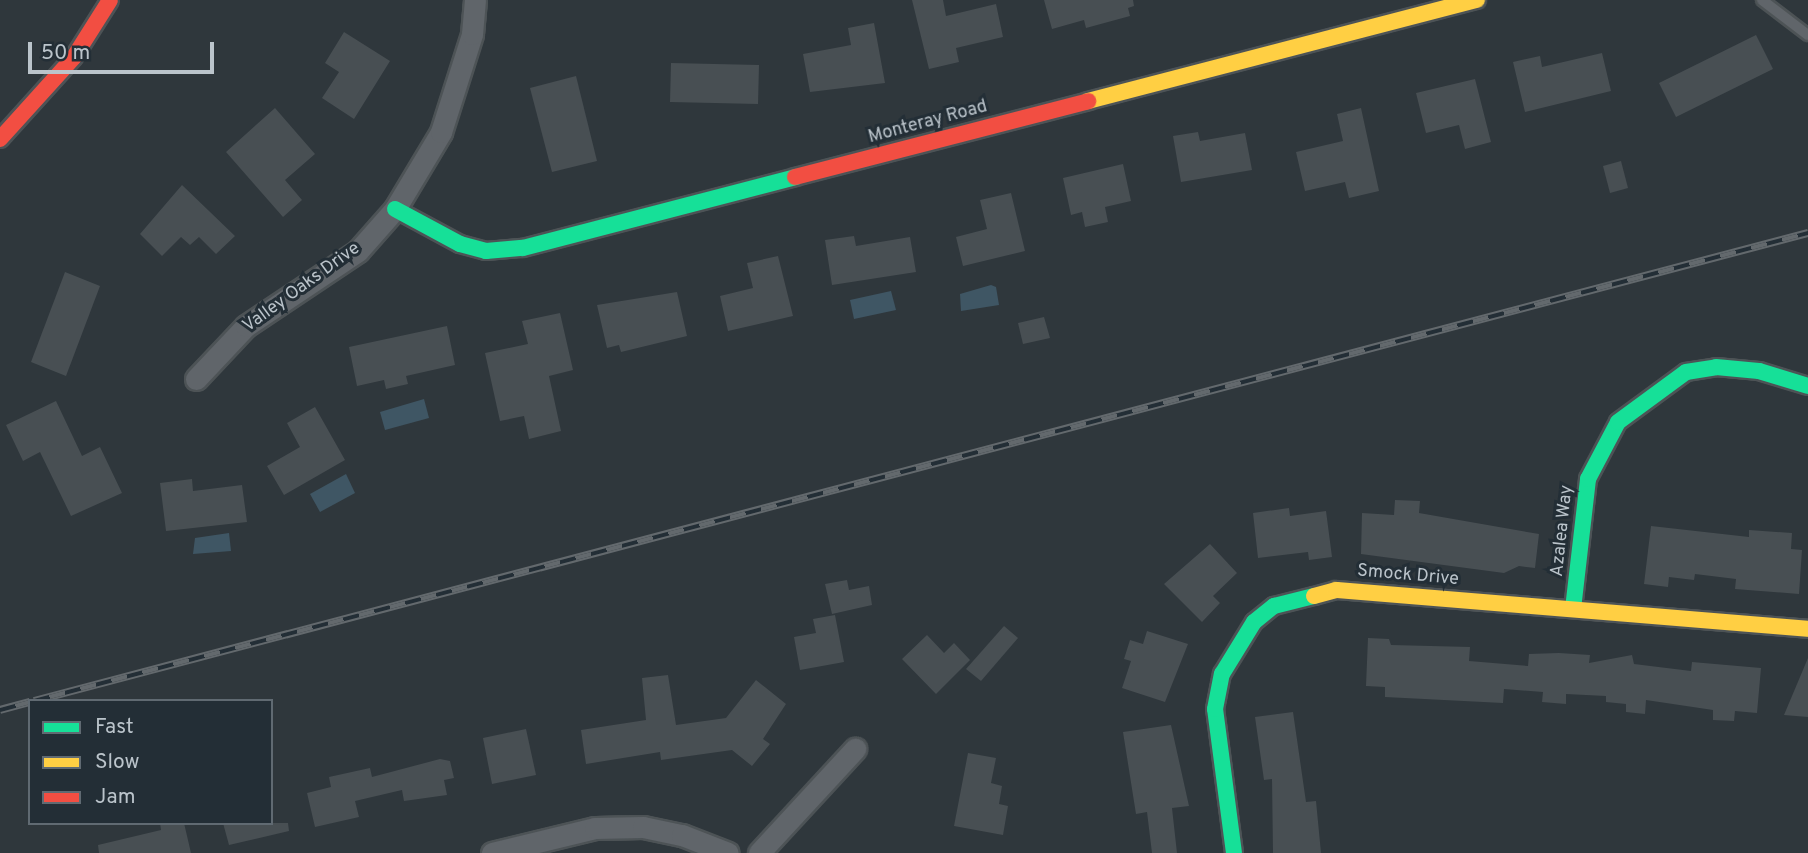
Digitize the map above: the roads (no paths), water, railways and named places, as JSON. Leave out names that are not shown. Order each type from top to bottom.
[{"type":"street","points":[[0,139],[74,57],[110,0]]},
{"type":"street","name":"Valley Oaks Drive","points":[[196,379],[246,326],[358,250],[395,209],[441,132],[472,34],[475,0]]},
{"type":"street","name":"Monteray Road","points":[[395,209],[460,244],[486,251],[523,248],[1477,0]]},
{"type":"street","name":"Azalea Way","points":[[1573,609],[1588,479],[1618,422],[1652,392],[1696,370],[1759,371],[1808,386]]},
{"type":"street","name":"Smock Drive","points":[[1234,853],[1215,709],[1222,674],[1236,646],[1274,606],[1336,590],[1808,629]]},
{"type":"street","points":[[759,853],[855,749]]},
{"type":"street","points":[[492,853],[595,828],[643,827],[682,835],[728,853]]},
{"type":"lane","points":[[1762,0],[1808,35]]},
{"type":"water","points":[[991,285],[996,287],[999,305],[961,311],[960,294]]},
{"type":"water","points":[[891,291],[896,310],[854,319],[850,300]]},
{"type":"water","points":[[424,399],[429,418],[385,430],[380,412]]},
{"type":"water","points":[[346,474],[355,493],[320,512],[310,494]]},
{"type":"water","points":[[229,533],[231,551],[193,554],[195,538]]},
{"type":"railway","points":[[42,699],[1808,233]]},
{"type":"railway","points":[[0,710],[28,703]]}]
